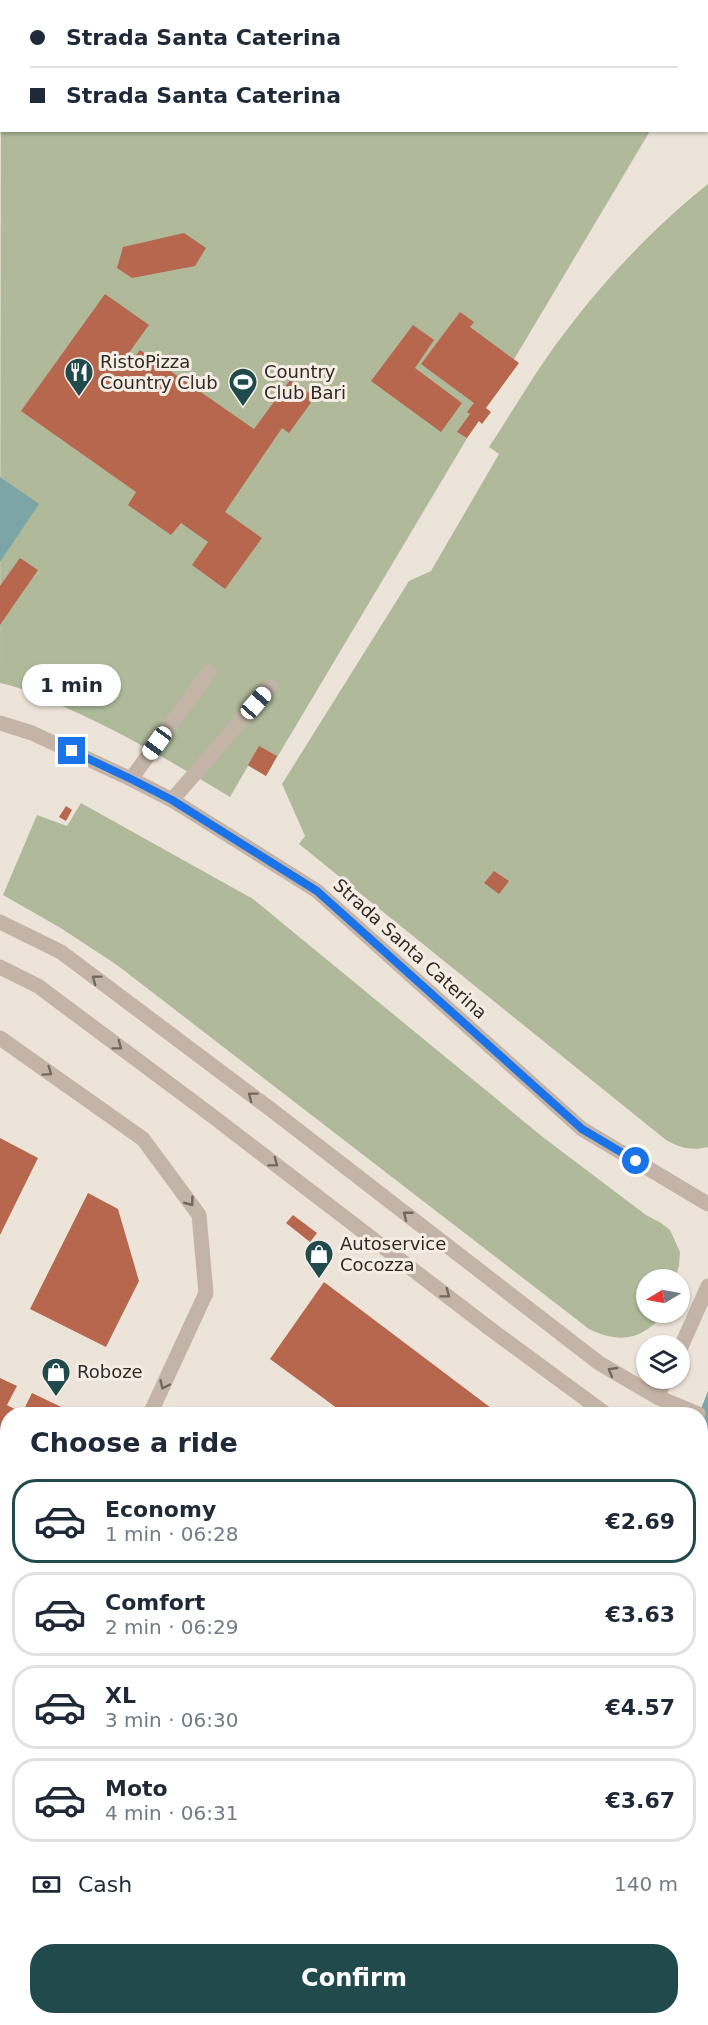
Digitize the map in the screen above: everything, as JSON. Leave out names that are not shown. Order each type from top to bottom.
[{"type":"street","points":[[131,779],[209,672]]},
{"type":"street","points":[[172,800],[270,687]]},
{"type":"street","name":"Strada Santa Caterina","points":[[0,723],[32,733],[172,800],[317,891],[582,1129],[708,1204]]},
{"type":"street","points":[[0,922],[61,952],[273,1111],[599,1364],[657,1397],[680,1407]]},
{"type":"street","points":[[0,967],[48,993],[597,1407]]},
{"type":"street","points":[[0,1038],[142,1139],[199,1215],[206,1293],[153,1407]]},
{"type":"street","points":[[686,1335],[708,1286]]},
{"type":"street","points":[[657,1397],[661,1389]]},
{"type":"green space","name":"Country Club Bari","points":[[1,132],[649,132],[266,776],[248,766],[230,797],[110,729],[43,697],[0,683]]},
{"type":"green space","points":[[708,184],[708,1147],[691,1149],[666,1140],[299,844],[305,836],[282,784],[409,581],[431,571],[499,454],[489,447],[554,347],[625,261],[665,221]]},
{"type":"green space","points":[[81,803],[253,899],[544,1138],[646,1215],[670,1230],[680,1252],[678,1269],[636,1269],[636,1323],[655,1323],[639,1334],[621,1338],[600,1334],[589,1329],[117,965],[59,927],[3,895],[37,815],[67,826]]},
{"type":"water","points":[[0,477],[39,504],[0,562]]},
{"type":"water","points":[[708,1391],[708,1407],[702,1407]]},
{"type":"building","points":[[184,233],[206,248],[195,266],[132,278],[117,268],[123,247]]},
{"type":"building","points":[[105,294],[149,325],[120,365],[126,369],[140,350],[254,429],[290,380],[315,397],[289,433],[282,428],[225,512],[262,538],[225,589],[192,565],[208,542],[181,523],[171,535],[128,505],[136,492],[21,411]]},
{"type":"building","points":[[460,312],[474,322],[470,327],[519,363],[486,408],[491,412],[482,424],[479,421],[467,438],[457,432],[470,414],[467,412],[474,403],[421,364]]},
{"type":"building","points":[[413,325],[434,340],[415,368],[462,403],[441,432],[371,381]]},
{"type":"building","points":[[20,558],[38,570],[0,625],[0,586]]},
{"type":"building","points":[[259,746],[277,756],[266,776],[248,765]]},
{"type":"building","points":[[66,806],[72,810],[66,821],[59,817]]},
{"type":"building","points":[[494,871],[509,881],[499,894],[484,883]]},
{"type":"building","points":[[0,1138],[38,1158],[0,1235]]},
{"type":"building","points":[[88,1193],[118,1209],[139,1281],[106,1347],[30,1309]]},
{"type":"building","points":[[293,1215],[317,1233],[310,1242],[286,1223]]},
{"type":"building","points":[[324,1282],[490,1407],[335,1407],[270,1359]]},
{"type":"building","points":[[0,1378],[17,1386],[7,1405],[11,1407],[0,1407]]},
{"type":"building","points":[[32,1393],[61,1407],[25,1407]]},
{"type":"place","name":"RistoPizza Country Club","points":[[79,398]]},
{"type":"place","name":"Country Club Bari","points":[[243,408]]},
{"type":"place","name":"Autoservice Cocozza","points":[[319,1280]]},
{"type":"place","name":"Roboze","points":[[56,1398]]},
{"type":"route","points":[[72,751],[172,800],[317,891],[582,1129],[636,1161]]}]
